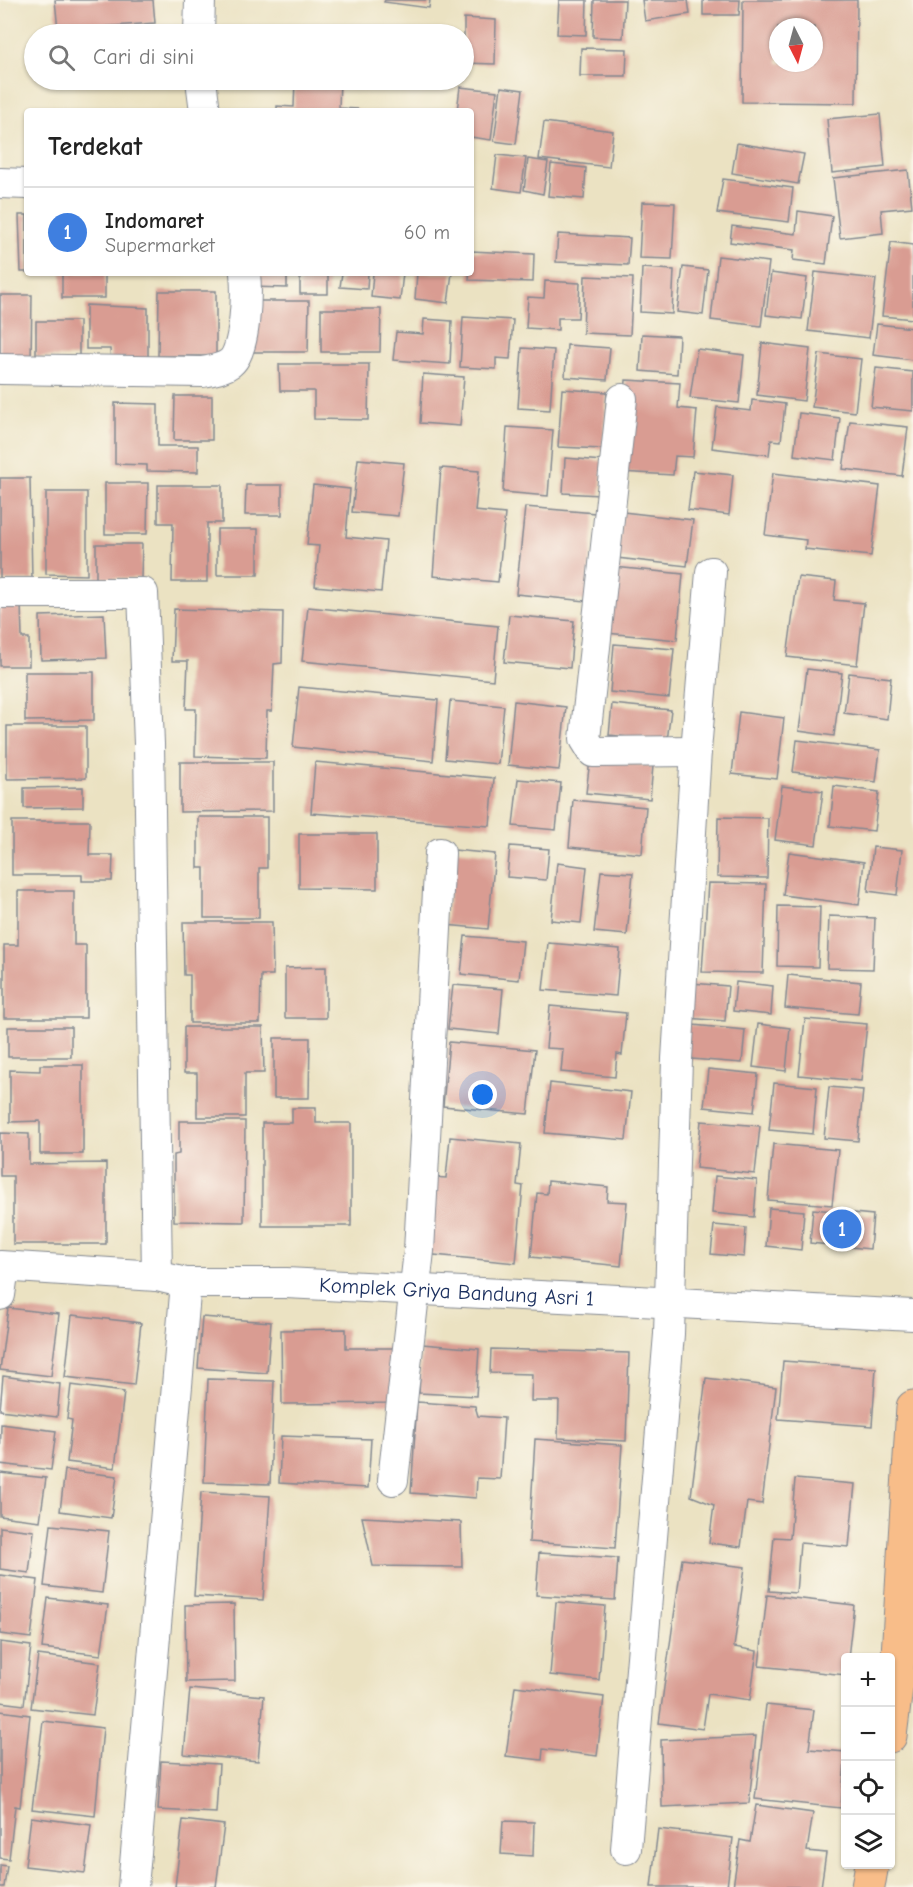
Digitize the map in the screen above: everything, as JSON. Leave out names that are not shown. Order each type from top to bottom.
[{"type":"main road","points":[[895,1707],[913,1407]]},
{"type":"main road","points":[[868,1887],[871,1869]]},
{"type":"street","points":[[199,24],[200,0]]},
{"type":"street","points":[[202,90],[205,108]]},
{"type":"street","points":[[0,183],[24,184]]},
{"type":"street","points":[[0,369],[203,372],[220,369],[231,363],[240,345],[245,276]]},
{"type":"street","points":[[622,399],[586,744],[593,752],[696,752]]},
{"type":"street","points":[[626,1849],[670,1304],[677,1059],[696,752],[711,572]]},
{"type":"street","points":[[0,593],[143,594],[149,744],[157,1276]]},
{"type":"street","points":[[393,1480],[416,1290],[440,853]]},
{"type":"street","name":"Komplek Griya Bandung Asri 1","points":[[1,1276],[157,1276],[186,1283],[286,1283],[913,1315]]},
{"type":"street","points":[[133,1887],[186,1283]]},
{"type":"building","points":[[55,0],[153,0],[155,23],[57,24]]},
{"type":"building","points":[[385,0],[430,0],[429,8],[384,2]]},
{"type":"building","points":[[559,0],[587,0],[586,35],[557,34]]},
{"type":"building","points":[[594,0],[625,0],[623,38],[593,37]]},
{"type":"building","points":[[642,0],[688,0],[690,14],[645,21]]},
{"type":"building","points":[[703,0],[740,0],[739,15],[703,15]]},
{"type":"building","points":[[743,0],[857,0],[856,103],[742,102]]},
{"type":"building","points":[[464,18],[496,20],[495,64],[474,63],[474,24],[464,24]]},
{"type":"building","points":[[581,48],[627,49],[626,76],[580,76]]},
{"type":"building","points":[[501,87],[523,90],[516,144],[494,141]]},
{"type":"building","points":[[474,89],[497,91],[491,140],[474,137],[474,108],[457,108],[460,90]]},
{"type":"building","points":[[295,90],[340,90],[339,108],[277,108],[277,106],[294,107]]},
{"type":"building","points":[[880,114],[885,167],[832,173],[827,119]]},
{"type":"building","points":[[544,122],[613,131],[609,167],[539,159]]},
{"type":"building","points":[[737,143],[804,154],[798,184],[732,173]]},
{"type":"building","points":[[497,155],[526,158],[521,192],[493,188]]},
{"type":"building","points":[[528,159],[548,162],[543,194],[524,190]]},
{"type":"building","points":[[551,164],[586,168],[584,199],[548,196]]},
{"type":"building","points":[[908,170],[912,207],[881,210],[883,233],[840,238],[833,178]]},
{"type":"building","points":[[723,179],[793,188],[789,222],[717,213]]},
{"type":"building","points":[[642,202],[675,203],[672,259],[639,258]]},
{"type":"building","points":[[798,211],[832,216],[826,264],[793,260],[794,250],[730,242],[732,226],[796,234]]},
{"type":"building","points":[[19,215],[24,215],[24,272],[21,272]]},
{"type":"building","points":[[558,234],[630,238],[628,265],[556,262]]},
{"type":"building","points":[[891,242],[913,245],[913,319],[882,316]]},
{"type":"building","points":[[474,251],[534,254],[533,282],[469,280],[469,276],[474,276]]},
{"type":"building","points":[[718,256],[769,262],[761,326],[711,320]]},
{"type":"building","points":[[683,267],[708,270],[703,315],[677,312]]},
{"type":"building","points":[[642,268],[674,270],[672,314],[640,312]]},
{"type":"building","points":[[815,272],[876,279],[869,338],[808,331]]},
{"type":"building","points":[[771,273],[807,278],[802,319],[766,315]]},
{"type":"building","points":[[62,276],[105,276],[105,298],[62,298]]},
{"type":"building","points":[[251,276],[287,276],[287,288],[251,287]]},
{"type":"building","points":[[300,276],[328,276],[328,294],[300,294]]},
{"type":"building","points":[[342,276],[368,276],[367,289],[340,287]]},
{"type":"building","points":[[373,276],[403,276],[400,300],[371,297]]},
{"type":"building","points":[[417,276],[452,276],[448,303],[415,299]]},
{"type":"building","points":[[585,276],[633,278],[630,335],[583,333]]},
{"type":"building","points":[[545,281],[580,283],[578,318],[558,318],[558,330],[526,328],[528,297],[544,298]]},
{"type":"building","points":[[159,291],[216,291],[216,356],[158,356]]},
{"type":"building","points":[[0,295],[32,295],[31,360],[0,360]]},
{"type":"building","points":[[249,301],[309,301],[308,352],[249,352]]},
{"type":"building","points":[[86,305],[148,308],[148,363],[111,363],[110,349],[86,349]]},
{"type":"building","points":[[321,309],[381,309],[380,352],[321,352]]},
{"type":"building","points":[[463,317],[513,320],[510,359],[496,358],[496,369],[460,367]]},
{"type":"building","points":[[424,319],[452,321],[450,364],[393,360],[396,332],[423,334]]},
{"type":"building","points":[[36,321],[79,321],[79,357],[36,357]]},
{"type":"building","points":[[877,324],[913,328],[913,360],[873,355]]},
{"type":"building","points":[[642,334],[679,336],[677,374],[640,371]]},
{"type":"building","points":[[762,343],[810,349],[804,401],[757,395]]},
{"type":"building","points":[[567,345],[610,348],[607,380],[565,377]]},
{"type":"building","points":[[522,348],[554,350],[550,410],[518,408]]},
{"type":"building","points":[[697,349],[744,355],[739,403],[690,398]]},
{"type":"building","points":[[819,354],[861,359],[855,412],[812,407]]},
{"type":"building","points":[[279,364],[369,364],[368,420],[314,419],[314,391],[280,391]]},
{"type":"building","points":[[876,368],[913,372],[913,411],[871,407]]},
{"type":"building","points":[[423,374],[464,377],[460,426],[420,423]]},
{"type":"building","points":[[626,380],[680,383],[678,408],[697,410],[693,457],[675,456],[673,475],[620,472]]},
{"type":"building","points":[[562,389],[607,392],[603,449],[558,447]]},
{"type":"building","points":[[175,396],[212,396],[212,440],[174,440]]},
{"type":"building","points":[[752,400],[785,404],[781,441],[771,440],[769,455],[712,448],[717,407],[751,411]]},
{"type":"building","points":[[115,403],[158,404],[158,446],[198,446],[198,472],[147,471],[147,465],[115,464]]},
{"type":"building","points":[[799,413],[840,418],[835,460],[794,455]]},
{"type":"building","points":[[850,421],[908,427],[902,476],[843,469]]},
{"type":"building","points":[[507,427],[553,430],[548,496],[503,492]]},
{"type":"building","points":[[565,458],[603,461],[600,495],[563,493]]},
{"type":"building","points":[[358,459],[404,463],[398,516],[352,512]]},
{"type":"building","points":[[441,468],[479,471],[475,511],[505,514],[498,582],[433,576]]},
{"type":"building","points":[[693,471],[733,475],[729,515],[688,510]]},
{"type":"building","points":[[773,473],[880,486],[871,556],[805,549],[806,540],[765,535]]},
{"type":"building","points":[[0,478],[30,478],[32,580],[0,581]]},
{"type":"building","points":[[105,483],[148,483],[147,534],[105,534]]},
{"type":"building","points":[[158,485],[222,485],[222,523],[207,523],[207,582],[172,582],[173,523],[158,523]]},
{"type":"building","points":[[246,485],[282,485],[282,515],[245,515]]},
{"type":"building","points":[[313,485],[350,489],[346,537],[386,541],[381,592],[315,586],[319,546],[307,545]]},
{"type":"building","points":[[46,492],[87,492],[87,575],[46,574]]},
{"type":"building","points":[[525,507],[595,513],[586,601],[516,594]]},
{"type":"building","points":[[623,512],[693,520],[687,566],[617,558]]},
{"type":"building","points":[[217,529],[258,529],[258,575],[217,575]]},
{"type":"building","points":[[96,544],[142,544],[141,578],[96,578]]},
{"type":"building","points":[[614,567],[683,574],[677,640],[607,633]]},
{"type":"building","points":[[798,577],[836,581],[834,600],[864,603],[857,665],[787,657]]},
{"type":"building","points":[[0,603],[21,603],[22,638],[29,638],[29,666],[0,666]]},
{"type":"building","points":[[308,607],[498,626],[493,680],[302,661]]},
{"type":"building","points":[[174,609],[283,612],[282,663],[274,664],[272,711],[267,711],[266,758],[195,756],[196,709],[186,709],[188,661],[172,661]]},
{"type":"building","points":[[104,614],[106,658],[41,660],[40,616]]},
{"type":"building","points":[[509,615],[574,621],[570,668],[504,662]]},
{"type":"building","points":[[614,644],[674,649],[669,698],[610,692]]},
{"type":"building","points":[[807,669],[842,673],[834,736],[799,731]]},
{"type":"building","points":[[25,672],[94,672],[94,720],[25,721]]},
{"type":"building","points":[[849,673],[891,678],[887,719],[844,713]]},
{"type":"building","points":[[299,687],[438,700],[433,761],[293,747]]},
{"type":"building","points":[[450,701],[504,706],[498,764],[445,759]]},
{"type":"building","points":[[514,701],[566,707],[559,770],[508,765]]},
{"type":"building","points":[[612,704],[671,710],[667,741],[609,735]]},
{"type":"building","points":[[739,712],[784,718],[777,779],[732,774]]},
{"type":"building","points":[[7,726],[86,726],[86,778],[7,779]]},
{"type":"building","points":[[797,740],[880,750],[876,782],[793,772]]},
{"type":"building","points":[[590,760],[653,766],[650,799],[586,793]]},
{"type":"building","points":[[180,762],[273,762],[273,811],[180,812]]},
{"type":"building","points":[[315,762],[494,778],[490,826],[311,813]]},
{"type":"building","points":[[518,779],[561,783],[556,830],[513,826]]},
{"type":"building","points":[[782,786],[823,791],[816,845],[775,840]]},
{"type":"building","points":[[834,786],[879,792],[874,831],[830,826]]},
{"type":"building","points":[[83,787],[83,807],[24,808],[24,788]]},
{"type":"building","points":[[573,800],[646,807],[642,854],[569,847]]},
{"type":"building","points":[[198,817],[267,817],[267,868],[259,868],[259,918],[204,918],[204,868],[198,868]]},
{"type":"building","points":[[718,817],[768,818],[767,878],[717,877]]},
{"type":"building","points":[[12,821],[90,821],[89,855],[113,855],[112,881],[82,881],[82,875],[12,875]]},
{"type":"building","points":[[299,834],[377,834],[377,889],[299,888]]},
{"type":"building","points":[[510,846],[549,849],[546,880],[507,877]]},
{"type":"building","points":[[873,847],[902,850],[897,895],[868,891]]},
{"type":"building","points":[[454,850],[495,854],[488,929],[446,925]]},
{"type":"building","points":[[789,852],[864,862],[859,905],[783,895]]},
{"type":"building","points":[[557,863],[587,867],[581,923],[551,920]]},
{"type":"building","points":[[601,871],[633,873],[627,935],[594,932]]},
{"type":"building","points":[[708,883],[766,884],[763,973],[702,972]]},
{"type":"building","points":[[18,891],[74,891],[74,945],[86,945],[86,1018],[4,1018],[4,945],[18,945]]},
{"type":"building","points":[[778,906],[820,907],[818,967],[777,966]]},
{"type":"building","points":[[829,916],[875,918],[873,969],[827,968]]},
{"type":"building","points":[[183,922],[272,922],[273,975],[261,975],[260,1023],[190,1023],[190,975],[184,975]]},
{"type":"building","points":[[465,936],[523,941],[519,980],[461,974]]},
{"type":"building","points":[[548,943],[620,949],[616,996],[543,990]]},
{"type":"building","points":[[326,967],[326,1018],[285,1018],[285,968]]},
{"type":"building","points":[[788,975],[861,982],[858,1014],[785,1008]]},
{"type":"building","points":[[736,982],[773,986],[771,1015],[733,1011]]},
{"type":"building","points":[[691,983],[728,986],[725,1021],[687,1018]]},
{"type":"building","points":[[453,985],[503,989],[499,1034],[448,1029]]},
{"type":"building","points":[[550,1006],[626,1013],[622,1055],[617,1054],[615,1077],[561,1072],[563,1049],[546,1048]]},
{"type":"building","points":[[805,1019],[867,1024],[861,1081],[799,1075]]},
{"type":"building","points":[[682,1024],[745,1030],[742,1063],[679,1058]]},
{"type":"building","points":[[758,1024],[790,1028],[786,1071],[753,1067]]},
{"type":"building","points":[[8,1027],[71,1027],[71,1057],[8,1057]]},
{"type":"building","points":[[184,1027],[263,1027],[264,1073],[245,1073],[245,1117],[197,1117],[197,1073],[184,1073]]},
{"type":"building","points":[[274,1038],[310,1038],[309,1098],[274,1098]]},
{"type":"building","points":[[449,1042],[535,1050],[528,1114],[443,1106]]},
{"type":"building","points":[[40,1065],[83,1065],[83,1154],[40,1154],[40,1121],[10,1122],[10,1070],[40,1071]]},
{"type":"building","points":[[708,1069],[758,1074],[754,1112],[704,1107]]},
{"type":"building","points":[[550,1083],[631,1092],[626,1140],[545,1133]]},
{"type":"building","points":[[774,1083],[817,1087],[813,1134],[769,1130]]},
{"type":"building","points":[[829,1087],[863,1090],[858,1141],[824,1138]]},
{"type":"building","points":[[292,1108],[316,1108],[316,1123],[351,1123],[351,1226],[262,1226],[262,1123],[292,1123]]},
{"type":"building","points":[[179,1121],[245,1121],[244,1222],[174,1221],[174,1155],[179,1154]]},
{"type":"building","points":[[701,1121],[760,1126],[755,1174],[696,1168]]},
{"type":"building","points":[[0,1133],[29,1134],[29,1164],[106,1163],[106,1244],[13,1244],[13,1176],[0,1176]]},
{"type":"building","points":[[450,1137],[521,1144],[517,1185],[523,1186],[516,1263],[424,1254],[432,1177],[446,1178]]},
{"type":"building","points":[[773,1144],[838,1150],[832,1205],[768,1200]]},
{"type":"building","points":[[715,1176],[757,1180],[754,1217],[712,1213]]},
{"type":"building","points":[[548,1181],[608,1187],[607,1201],[627,1202],[621,1266],[531,1257],[537,1193],[547,1194]]},
{"type":"building","points":[[769,1208],[804,1211],[801,1250],[766,1246]]},
{"type":"building","points":[[813,1209],[873,1215],[870,1249],[810,1243]]},
{"type":"building","points":[[714,1225],[746,1228],[744,1257],[711,1254]]},
{"type":"building","points":[[8,1308],[59,1314],[51,1376],[0,1370]]},
{"type":"building","points":[[72,1315],[141,1323],[134,1385],[65,1377]]},
{"type":"building","points":[[202,1317],[271,1322],[267,1373],[198,1368]]},
{"type":"building","points":[[346,1329],[346,1348],[398,1348],[398,1403],[282,1404],[281,1330]]},
{"type":"building","points":[[422,1344],[479,1349],[476,1396],[419,1393]]},
{"type":"building","points":[[491,1349],[629,1353],[626,1441],[558,1438],[559,1401],[531,1401],[532,1374],[490,1373]]},
{"type":"building","points":[[783,1361],[876,1368],[872,1426],[778,1419]]},
{"type":"building","points":[[3,1376],[60,1384],[57,1417],[0,1410]]},
{"type":"building","points":[[706,1378],[776,1387],[762,1504],[747,1502],[741,1547],[709,1543],[714,1505],[691,1496]]},
{"type":"building","points":[[208,1379],[274,1381],[270,1484],[204,1482]]},
{"type":"building","points":[[71,1385],[124,1392],[115,1468],[67,1462],[72,1420],[67,1419]]},
{"type":"building","points":[[417,1402],[475,1406],[478,1416],[504,1418],[500,1479],[477,1478],[476,1498],[411,1493]]},
{"type":"building","points":[[1,1424],[56,1431],[51,1470],[0,1464]]},
{"type":"building","points":[[281,1436],[371,1439],[368,1488],[279,1483]]},
{"type":"building","points":[[535,1439],[622,1445],[615,1548],[529,1542]]},
{"type":"building","points":[[65,1470],[117,1476],[111,1518],[60,1511]]},
{"type":"building","points":[[0,1473],[46,1478],[40,1521],[0,1516]]},
{"type":"building","points":[[795,1479],[855,1484],[849,1547],[800,1543],[796,1593],[769,1591],[774,1537],[790,1538]]},
{"type":"building","points":[[201,1492],[270,1496],[263,1600],[194,1596]]},
{"type":"building","points":[[362,1517],[461,1522],[462,1567],[373,1566]]},
{"type":"building","points":[[51,1525],[109,1531],[102,1593],[44,1586]]},
{"type":"building","points":[[0,1527],[34,1531],[29,1573],[0,1569]]},
{"type":"building","points":[[539,1553],[618,1558],[615,1600],[536,1595]]},
{"type":"building","points":[[682,1559],[745,1567],[734,1647],[757,1651],[750,1700],[708,1694],[703,1729],[659,1723]]},
{"type":"building","points":[[0,1575],[38,1580],[31,1638],[0,1634]]},
{"type":"building","points":[[767,1595],[854,1605],[849,1653],[841,1653],[841,1674],[759,1666]]},
{"type":"building","points":[[48,1598],[108,1605],[101,1655],[42,1648]]},
{"type":"building","points":[[556,1602],[605,1606],[599,1680],[550,1675]]},
{"type":"building","points":[[234,1604],[235,1681],[186,1682],[185,1605]]},
{"type":"building","points":[[0,1642],[31,1646],[24,1705],[0,1702]]},
{"type":"building","points":[[38,1655],[100,1663],[93,1715],[31,1708]]},
{"type":"building","points":[[515,1686],[604,1697],[597,1756],[543,1749],[542,1760],[506,1756]]},
{"type":"building","points":[[190,1689],[264,1696],[258,1761],[184,1754]]},
{"type":"building","points":[[766,1705],[814,1710],[809,1749],[841,1752],[841,1808],[755,1799]]},
{"type":"building","points":[[0,1711],[30,1715],[20,1807],[15,1806],[9,1859],[0,1858]]},
{"type":"building","points":[[43,1721],[103,1728],[95,1816],[32,1809]]},
{"type":"building","points":[[756,1736],[749,1803],[662,1807],[661,1740]]},
{"type":"building","points":[[161,1761],[219,1764],[216,1813],[158,1810]]},
{"type":"building","points":[[756,1805],[813,1813],[807,1851],[826,1853],[821,1887],[733,1887],[740,1840],[750,1842]]},
{"type":"building","points":[[31,1817],[91,1825],[85,1873],[25,1866]]},
{"type":"building","points":[[183,1820],[224,1825],[216,1887],[175,1887]]},
{"type":"building","points":[[503,1821],[534,1822],[533,1856],[501,1854]]},
{"type":"building","points":[[658,1829],[733,1838],[727,1887],[651,1887]]},
{"type":"building","points":[[0,1865],[7,1866],[4,1887],[0,1887]]},
{"type":"place","name":"Indomaret","points":[[842,1229]]}]
